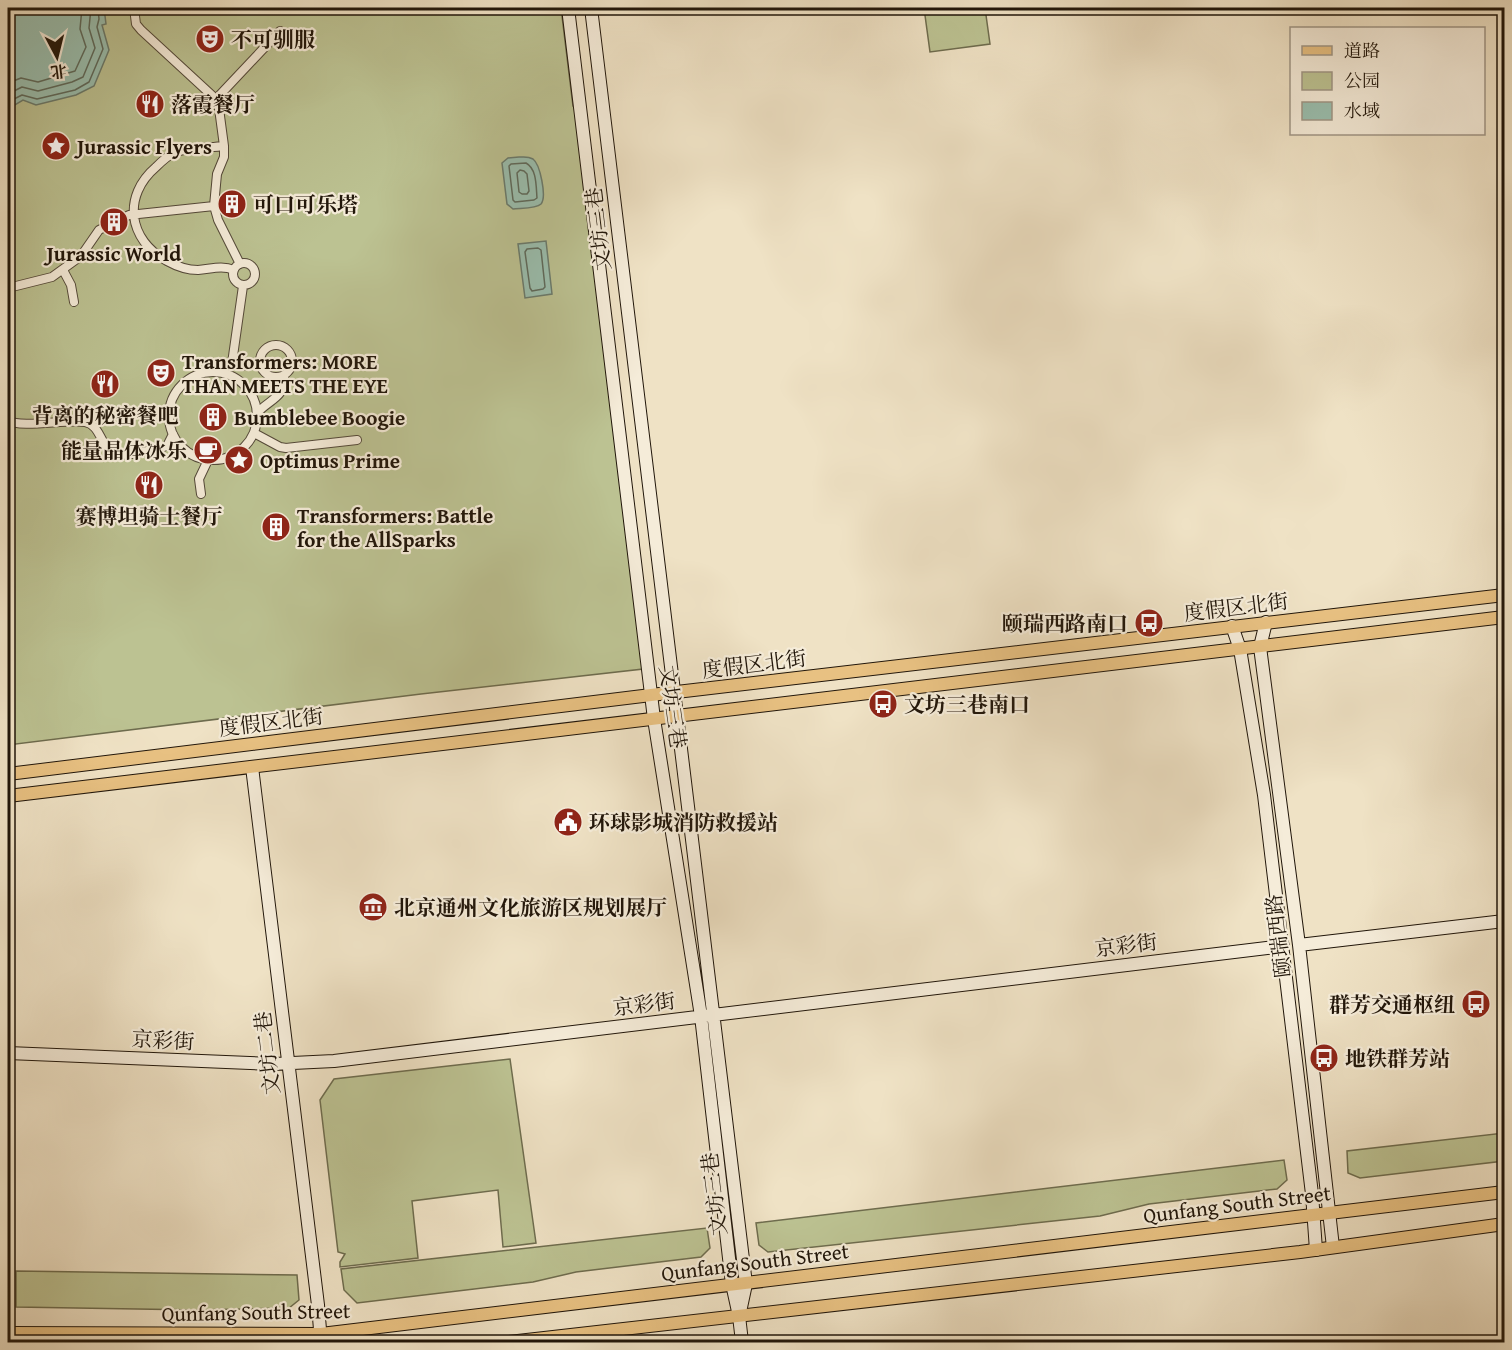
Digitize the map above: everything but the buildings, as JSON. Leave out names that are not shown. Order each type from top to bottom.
[{"type":"main road","name":"文坊三巷","points":[[568,8],[654,719],[707,1015],[746,1284],[740,1316]]},
{"type":"main road","name":"文坊三巷","points":[[591,8],[677,716],[732,1284],[740,1316]]},
{"type":"main road","name":"度假区北街","points":[[8,774],[651,695],[1504,595]]},
{"type":"main road","name":"度假区北街","points":[[8,796],[1504,617]]},
{"type":"main road","name":"颐瑞西路","points":[[1266,622],[1260,647],[1299,945],[1329,1193],[1333,1247]]},
{"type":"main road","name":"颐瑞西路","points":[[1232,626],[1240,649],[1264,795],[1316,1250]]},
{"type":"main road","name":"文坊二巷","points":[[252,767],[322,1340]]},
{"type":"main road","points":[[1299,945],[1504,921]]},
{"type":"main road","name":"京彩街","points":[[8,1053],[272,1064],[334,1061],[1283,946]]},
{"type":"main road","name":"Qunfang South Street","points":[[8,1333],[322,1340],[732,1284],[1504,1192]]},
{"type":"main road","points":[[509,1342],[1316,1250],[1504,1224]]},
{"type":"main road","points":[[740,1316],[742,1342]]},
{"type":"street","points":[[134,8],[136,24],[141,30],[216,99],[219,108],[224,146],[224,157],[217,174],[214,206],[237,267],[233,278],[243,286],[255,280],[256,272],[248,263],[237,267],[225,266],[195,270],[168,262],[154,253],[140,237],[133,215],[134,201],[144,179],[164,159],[175,153],[224,146]]},
{"type":"street","points":[[216,99],[280,31]]},
{"type":"street","points":[[8,288],[52,277],[81,256],[99,230],[114,222],[133,215],[214,206]]},
{"type":"street","points":[[63,270],[71,285],[74,302]]},
{"type":"street","points":[[228,375],[232,363],[243,286]]},
{"type":"street","points":[[279,344],[289,350],[293,361],[289,372],[284,376],[273,377],[261,367],[260,362],[260,356],[268,346],[279,344]]},
{"type":"street","points":[[232,363],[242,366],[260,362]]},
{"type":"street","points":[[203,374],[228,375],[245,386],[255,404],[257,413],[254,433],[248,443],[230,457],[208,460],[187,452],[173,434],[170,422],[170,409],[174,397],[191,379],[203,374]]},
{"type":"street","points":[[257,413],[281,393],[285,386],[284,376]]},
{"type":"street","points":[[8,420],[12,423],[23,424],[86,423],[92,425],[107,447],[116,454],[142,452],[167,446],[173,434]]},
{"type":"street","points":[[254,433],[286,448],[357,440]]},
{"type":"street","points":[[201,494],[199,479],[208,460]]},
{"type":"green space","points":[[8,8],[561,8],[573,106],[578,106],[643,669],[8,745]]},
{"type":"green space","points":[[924,8],[985,8],[990,44],[930,52]]},
{"type":"green space","points":[[510,1059],[536,1243],[503,1247],[498,1190],[412,1201],[418,1258],[340,1267],[345,1254],[338,1252],[320,1100],[334,1079]]},
{"type":"green space","points":[[1504,1133],[1504,1161],[1360,1178],[1348,1173],[1347,1151]]},
{"type":"green space","points":[[1284,1160],[1287,1180],[1277,1189],[1149,1204],[1100,1216],[768,1252],[759,1245],[756,1223]]},
{"type":"green space","points":[[707,1228],[710,1248],[701,1257],[576,1272],[533,1282],[357,1303],[344,1290],[341,1269]]},
{"type":"green space","points":[[16,1271],[297,1275],[299,1300],[289,1308],[197,1310],[16,1307]]},
{"type":"water","points":[[8,8],[104,8],[106,24],[102,25],[109,50],[94,86],[76,95],[36,105],[23,100],[8,109]]},
{"type":"water","points":[[528,157],[536,162],[542,181],[543,195],[539,206],[513,209],[507,204],[502,163],[508,158]]},
{"type":"water","points":[[546,241],[552,294],[525,298],[518,244]]},
{"type":"place","name":"不可驯服","points":[[210,39]]},
{"type":"place","name":"落霞餐厅","points":[[150,104]]},
{"type":"place","name":"Jurassic Flyers","points":[[56,146]]},
{"type":"place","name":"可口可乐塔","points":[[232,204]]},
{"type":"place","name":"Jurassic World","points":[[114,222]]},
{"type":"place","name":"Transformers: MORE THAN MEETS THE EYE","points":[[161,373]]},
{"type":"place","name":"背离的秘密餐吧","points":[[105,384]]},
{"type":"place","name":"Bumblebee Boogie","points":[[213,417]]},
{"type":"place","name":"能量晶体冰乐","points":[[208,450]]},
{"type":"place","name":"Optimus Prime","points":[[239,460]]},
{"type":"place","name":"赛博坦骑士餐厅","points":[[149,485]]},
{"type":"place","name":"Transformers: Battle for the AllSparks","points":[[276,527]]},
{"type":"place","name":"颐瑞西路南口","points":[[1149,623]]},
{"type":"place","name":"文坊三巷南口","points":[[883,704]]},
{"type":"place","name":"环球影城消防救援站","points":[[568,822]]},
{"type":"place","name":"北京通州文化旅游区规划展厅","points":[[373,907]]},
{"type":"place","name":"群芳交通枢纽","points":[[1476,1004]]},
{"type":"place","name":"地铁群芳站","points":[[1324,1058]]}]
